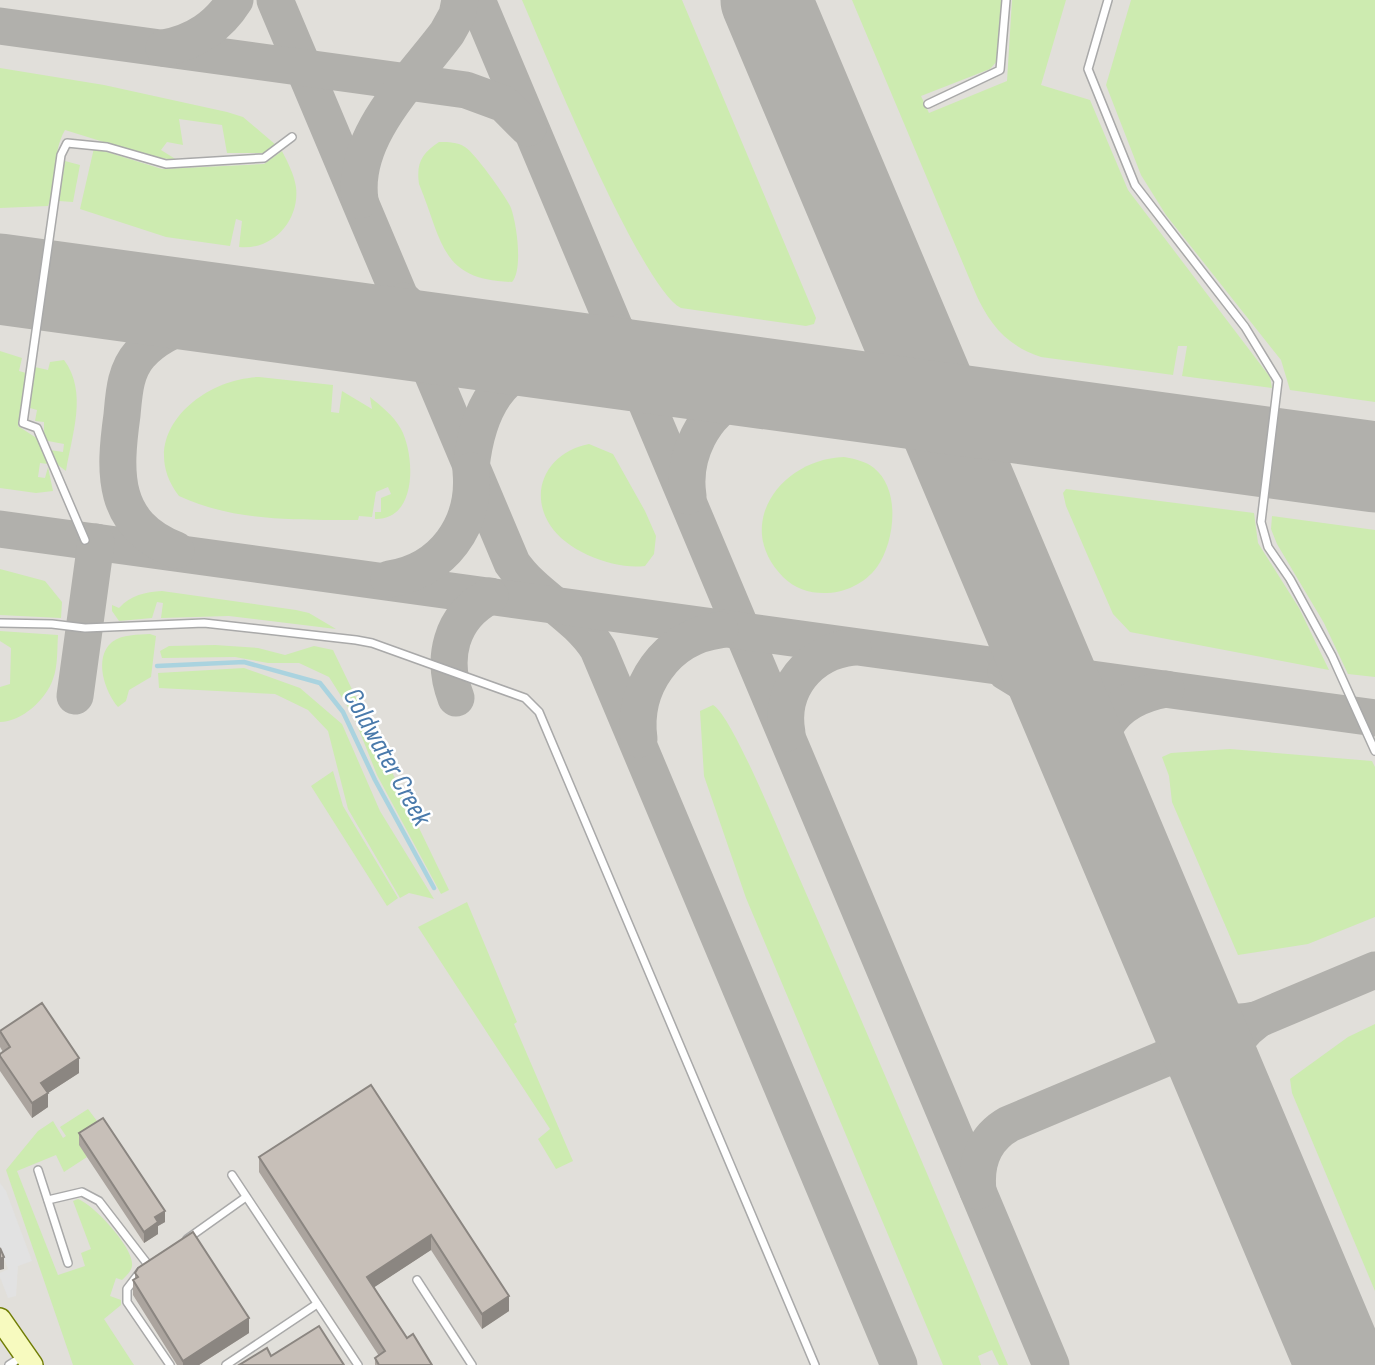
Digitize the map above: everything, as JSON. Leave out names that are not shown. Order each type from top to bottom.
[{"type":"street","points":[[0,1319],[22,1361]]},
{"type":"lane","points":[[928,104],[1000,70],[1006,0]]},
{"type":"lane","points":[[1108,0],[1088,69],[1135,186],[1245,327],[1278,381],[1261,522],[1268,547],[1290,579],[1332,656],[1375,751]]},
{"type":"lane","points":[[85,540],[37,428],[23,423],[61,155],[67,143],[107,146],[166,164],[264,158],[292,137]]},
{"type":"lane","points":[[0,623],[85,628],[204,623],[356,640],[372,643],[525,698],[539,712],[815,1365]]},
{"type":"lane","points":[[38,1170],[68,1262]]},
{"type":"lane","points":[[232,1175],[358,1365]]},
{"type":"lane","points":[[48,1200],[82,1192],[99,1201],[149,1266]]},
{"type":"lane","points":[[181,1243],[246,1197]]},
{"type":"lane","points":[[159,1258],[136,1275],[127,1289],[127,1301],[170,1365]]},
{"type":"lane","points":[[417,1280],[472,1365]]},
{"type":"lane","points":[[226,1365],[317,1304]]},
{"type":"shaded area","points":[[0,0],[1375,0],[1375,1365],[0,1365]]},
{"type":"shaded area","points":[[0,1183],[6,1191],[32,1261],[18,1266],[16,1296],[8,1298],[0,1277],[0,1273],[8,1269],[0,1248]]},
{"type":"green space","points":[[522,0],[682,0],[816,318],[814,324],[806,326],[681,308],[664,291],[643,259],[596,167]]},
{"type":"green space","points":[[852,0],[1002,0],[998,60],[990,69],[921,96],[929,113],[1007,81],[1012,0],[1066,0],[1041,85],[1090,100],[1128,190],[1270,377],[1272,388],[1182,376],[1187,346],[1178,346],[1173,375],[1041,357],[1018,347],[1000,332],[986,314],[975,292]]},
{"type":"green space","points":[[1131,0],[1375,0],[1375,402],[1290,390],[1281,360],[1166,215],[1141,175],[1106,85]]},
{"type":"green space","points":[[0,68],[104,85],[227,112],[243,117],[276,145],[265,153],[227,153],[222,125],[179,119],[183,145],[167,142],[161,150],[177,160],[152,157],[65,130],[58,149],[48,206],[0,208]]},
{"type":"green space","points":[[439,142],[459,144],[470,151],[511,208],[518,247],[517,268],[512,282],[488,280],[470,274],[447,254],[418,177],[422,159],[428,150]]},
{"type":"green space","points":[[94,148],[162,169],[264,164],[282,151],[296,187],[294,211],[282,231],[263,244],[251,247],[239,247],[242,221],[236,219],[230,246],[166,237],[80,209]]},
{"type":"green space","points":[[65,161],[80,165],[73,202],[59,201]]},
{"type":"green space","points":[[0,351],[22,358],[19,371],[26,373],[18,426],[38,439],[48,464],[40,463],[38,477],[45,478],[48,467],[53,491],[36,493],[0,488]]},
{"type":"green space","points":[[64,360],[71,372],[77,399],[66,471],[58,465],[50,450],[63,452],[64,444],[48,441],[44,435],[44,422],[35,421],[37,410],[30,408],[35,367],[48,370],[50,362]]},
{"type":"green space","points":[[259,377],[333,385],[331,412],[339,413],[342,391],[372,409],[370,397],[387,411],[401,429],[409,454],[409,484],[406,498],[399,509],[389,516],[375,519],[375,512],[381,512],[381,498],[391,494],[388,487],[376,492],[372,517],[359,516],[358,520],[244,515],[222,511],[179,496],[167,474],[164,453],[169,433],[180,415],[195,400],[215,388],[236,380]]},
{"type":"green space","points":[[589,444],[613,454],[645,511],[656,536],[654,554],[645,566],[606,562],[580,551],[558,535],[543,511],[542,485],[553,463],[575,448]]},
{"type":"green space","points":[[844,457],[867,464],[883,478],[892,502],[888,544],[877,567],[857,584],[832,593],[806,590],[783,577],[768,557],[762,537],[763,517],[771,498],[784,482],[801,469],[821,461]]},
{"type":"green space","points":[[1066,489],[1254,513],[1258,543],[1299,608],[1329,670],[1130,632],[1113,614],[1066,506],[1063,493]]},
{"type":"green space","points":[[1272,516],[1375,530],[1375,677],[1348,674],[1324,623],[1277,544],[1271,529]]},
{"type":"green space","points":[[0,569],[45,581],[62,602],[61,618],[0,615]]},
{"type":"green space","points":[[162,591],[296,610],[309,613],[336,629],[229,616],[161,618],[163,603],[157,602],[152,618],[119,621],[112,611],[112,605],[119,608],[139,595]]},
{"type":"green space","points":[[0,631],[58,635],[55,674],[45,695],[24,714],[0,722],[0,687],[10,684],[11,648],[0,641]]},
{"type":"green space","points":[[150,634],[156,636],[151,677],[129,690],[126,701],[118,707],[109,693],[103,675],[106,649],[120,638]]},
{"type":"green space","points":[[169,646],[258,648],[285,655],[314,646],[333,650],[449,890],[441,894],[377,775],[353,715],[329,677],[299,663],[268,663],[235,657],[162,658],[160,651]]},
{"type":"green space","points":[[244,668],[300,688],[342,724],[380,811],[434,899],[409,893],[400,898],[348,809],[328,731],[308,710],[275,694],[159,688],[158,673]]},
{"type":"green space","points":[[713,705],[731,729],[766,802],[1008,1365],[999,1365],[992,1350],[978,1356],[981,1365],[943,1365],[746,898],[704,776],[700,711]]},
{"type":"green space","points":[[1230,749],[1372,761],[1375,767],[1375,917],[1308,944],[1238,955],[1172,802],[1169,776],[1162,757],[1171,753]]},
{"type":"green space","points":[[333,771],[343,806],[398,898],[387,906],[311,786]]},
{"type":"green space","points":[[467,902],[517,1022],[514,1024],[573,1161],[556,1169],[538,1139],[550,1129],[418,927]]},
{"type":"green space","points":[[1375,1024],[1375,1291],[1292,1093],[1290,1079],[1348,1037]]},
{"type":"green space","points":[[88,1109],[103,1129],[80,1145],[87,1157],[64,1172],[56,1155],[17,1171],[58,1275],[85,1266],[81,1253],[91,1249],[73,1201],[78,1199],[103,1218],[127,1249],[132,1266],[122,1280],[116,1278],[110,1296],[121,1300],[121,1305],[104,1319],[134,1365],[73,1365],[6,1170],[38,1131],[53,1121],[63,1138],[66,1136],[60,1127]]},
{"type":"building","points":[[42,1003],[79,1058],[41,1083],[48,1093],[32,1103],[0,1056],[10,1047],[0,1031]]},
{"type":"building","points":[[371,1085],[509,1296],[482,1314],[431,1235],[367,1277],[407,1338],[413,1334],[432,1365],[379,1365],[375,1358],[385,1351],[259,1157]]},
{"type":"building","points":[[103,1118],[165,1211],[155,1217],[158,1222],[144,1232],[79,1133]]},
{"type":"building","points":[[193,1232],[249,1318],[183,1361],[133,1280],[138,1277],[135,1273],[138,1268]]},
{"type":"building","points":[[319,1326],[344,1365],[239,1365],[267,1348],[271,1356]]},
{"type":"waterway","name":"Coldwater Creek","points":[[157,666],[244,662],[320,683],[343,712],[375,780],[434,888]]},
{"type":"taxiway","points":[[164,48],[186,42],[205,32],[235,0]]},
{"type":"taxiway","points":[[275,0],[512,563],[532,586],[579,626],[598,649],[899,1365]]},
{"type":"taxiway","points":[[360,200],[360,177],[374,132],[387,110],[447,33],[457,15],[460,0]]},
{"type":"taxiway","points":[[477,0],[1051,1365]]},
{"type":"taxiway","points":[[0,26],[466,90],[504,104],[528,128]]},
{"type":"taxiway","points":[[404,301],[428,324],[478,344]]},
{"type":"taxiway","points":[[176,550],[155,539],[139,526],[128,511],[122,495],[118,476],[119,436],[128,375],[140,354],[152,343],[178,328],[208,319],[254,314]]},
{"type":"taxiway","points":[[366,329],[399,341],[427,366]]},
{"type":"taxiway","points":[[619,333],[643,357],[685,372]]},
{"type":"taxiway","points":[[471,467],[485,411],[506,381],[520,371],[538,363],[559,360],[631,364]]},
{"type":"taxiway","points":[[688,496],[688,466],[692,451],[706,424],[728,403],[778,384]]},
{"type":"taxiway","points":[[389,579],[425,566],[440,556],[452,542],[468,510],[471,471]]},
{"type":"taxiway","points":[[0,529],[1375,718]]},
{"type":"taxiway","points":[[75,696],[96,542]]},
{"type":"taxiway","points":[[456,698],[449,669],[452,640],[466,615],[490,596]]},
{"type":"taxiway","points":[[639,739],[641,701],[657,668],[669,654],[684,643],[720,630]]},
{"type":"taxiway","points":[[787,733],[788,702],[800,675],[823,656],[853,647]]},
{"type":"taxiway","points":[[1006,672],[1042,694],[1071,728]]},
{"type":"taxiway","points":[[1100,796],[1097,757],[1106,726],[1115,713],[1128,702],[1166,689]]},
{"type":"taxiway","points":[[978,1191],[978,1171],[983,1152],[993,1136],[1009,1124],[1375,970]]},
{"type":"taxiway","points":[[1177,979],[1192,998],[1210,1013],[1230,1021],[1255,1020]]},
{"type":"taxiway","points":[[1227,1097],[1226,1075],[1230,1054],[1247,1028],[1256,1021]]},
{"type":"runway","points":[[766,0],[1341,1365]]},
{"type":"runway","points":[[0,279],[1375,467]]}]
